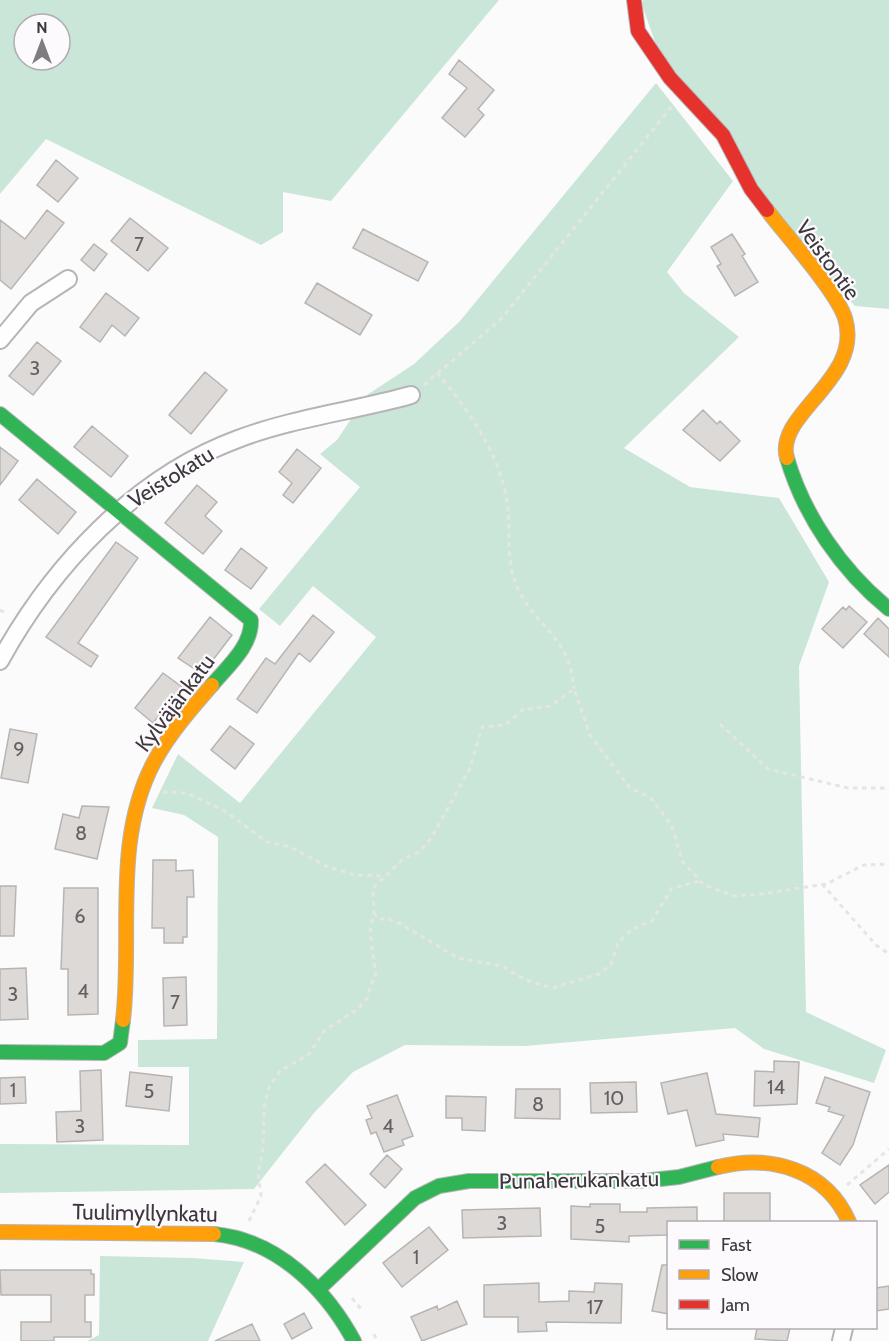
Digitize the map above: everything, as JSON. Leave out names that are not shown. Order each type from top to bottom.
[{"type":"street","name":"Veistontie","points":[[634,0],[638,31],[683,92],[723,135],[751,189],[833,297],[845,318],[846,341],[841,362],[827,386],[788,431],[785,453],[798,489],[834,553],[867,591],[889,609]]},
{"type":"street","points":[[0,340],[31,303],[68,279]]},
{"type":"street","name":"Veistokatu","points":[[0,661],[50,583],[117,511],[158,481],[205,452],[240,438],[411,395]]},
{"type":"street","points":[[0,414],[117,511]]},
{"type":"street","name":"Kylväjänkatu","points":[[0,1052],[104,1053],[120,1043],[125,1011],[126,864],[134,818],[145,786],[173,735],[240,651],[250,635],[251,620],[117,511]]},
{"type":"street","name":"Punaherukankatu","points":[[320,1288],[415,1198],[439,1186],[469,1181],[667,1179],[745,1161],[772,1163],[799,1171],[834,1195],[848,1221]]},
{"type":"street","name":"Tuulimyllynkatu","points":[[0,1232],[180,1233],[230,1237],[262,1249],[320,1288],[345,1322],[354,1341]]},
{"type":"path","points":[[411,395],[502,318],[683,92]]},
{"type":"path","points":[[437,373],[469,412],[503,483],[508,509],[510,566],[519,592],[562,647],[573,671],[574,689],[590,735],[630,788],[650,797],[672,826],[682,861],[700,881],[704,885],[735,896],[822,884],[864,865],[889,864]]},
{"type":"path","points":[[248,1222],[261,1196],[258,1173],[263,1149],[264,1107],[269,1087],[280,1071],[309,1054],[324,1031],[358,1009],[367,998],[372,982],[376,978],[370,932],[374,913],[373,888],[404,859],[419,852],[432,837],[470,768],[482,727],[505,725],[522,710],[550,706],[574,689]]},
{"type":"path","points":[[720,724],[768,769],[848,788],[889,790]]},
{"type":"path","points":[[145,786],[165,792],[186,794],[225,811],[267,842],[290,847],[326,866],[355,876],[384,876]]},
{"type":"path","points":[[374,913],[378,919],[389,919],[401,924],[458,958],[502,966],[526,980],[552,988],[573,984],[599,974],[611,964],[618,943],[632,929],[652,921],[672,888],[700,881]]},
{"type":"path","points":[[822,884],[876,945],[889,954]]},
{"type":"path","points":[[834,1195],[889,1149]]},
{"type":"green space","points":[[0,0],[499,0],[331,201],[283,192],[283,232],[261,245],[46,139],[0,194]]},
{"type":"green space","points":[[643,0],[889,0],[889,309],[855,306],[804,252],[658,50],[642,5]]},
{"type":"green space","points":[[656,83],[733,181],[667,272],[684,293],[739,337],[624,448],[690,487],[779,498],[829,582],[799,666],[806,1012],[886,1050],[874,1083],[764,1049],[735,1028],[525,1046],[405,1045],[353,1072],[314,1113],[254,1189],[0,1193],[0,1144],[189,1145],[189,1067],[138,1067],[138,1040],[217,1039],[218,837],[184,815],[152,808],[178,754],[240,803],[376,637],[313,586],[280,626],[259,609],[360,487],[320,454],[337,440],[367,395],[414,364],[460,321]]},
{"type":"green space","points":[[100,1256],[193,1258],[244,1262],[208,1341],[87,1341],[99,1335]]},
{"type":"building","points":[[459,60],[494,90],[478,109],[484,115],[465,137],[442,118],[467,88],[449,74]]},
{"type":"building","points":[[56,160],[78,178],[58,202],[37,185]]},
{"type":"building","points":[[47,210],[64,223],[11,289],[0,280],[0,220],[25,239]]},
{"type":"building","points":[[130,218],[168,248],[148,271],[111,241]]},
{"type":"building","points":[[363,229],[428,262],[418,281],[353,248]]},
{"type":"building","points":[[732,234],[745,254],[742,256],[758,282],[735,296],[717,266],[721,264],[711,247]]},
{"type":"building","points":[[94,244],[107,254],[94,271],[81,260]]},
{"type":"building","points":[[317,283],[372,315],[360,335],[305,303]]},
{"type":"building","points":[[106,293],[139,318],[125,336],[112,325],[100,342],[80,327]]},
{"type":"building","points":[[37,342],[61,361],[33,395],[9,376]]},
{"type":"building","points":[[205,372],[227,390],[191,434],[169,415]]},
{"type":"building","points":[[703,410],[717,424],[720,421],[740,441],[720,461],[683,430]]},
{"type":"building","points":[[92,426],[128,456],[111,477],[74,447]]},
{"type":"building","points":[[0,447],[18,461],[0,485]]},
{"type":"building","points":[[297,449],[321,468],[293,503],[283,495],[292,483],[279,472]]},
{"type":"building","points":[[37,479],[76,512],[58,534],[19,500]]},
{"type":"building","points":[[197,485],[217,502],[205,516],[222,531],[203,554],[165,523]]},
{"type":"building","points":[[116,542],[138,558],[78,643],[98,656],[91,667],[46,637]]},
{"type":"building","points":[[241,548],[267,568],[251,589],[225,570]]},
{"type":"building","points":[[849,606],[867,622],[843,648],[822,629],[843,607],[846,610]]},
{"type":"building","points":[[313,615],[334,632],[310,662],[299,653],[257,713],[237,699],[266,658],[275,664]]},
{"type":"building","points":[[210,617],[232,635],[206,669],[200,664],[196,670],[178,658]]},
{"type":"building","points":[[878,618],[889,629],[889,657],[864,634]]},
{"type":"building","points":[[163,673],[182,687],[153,723],[135,708]]},
{"type":"building","points":[[230,726],[254,744],[235,769],[211,750]]},
{"type":"building","points":[[10,729],[37,734],[28,783],[1,778]]},
{"type":"building","points":[[82,806],[109,807],[97,859],[55,849],[63,814],[79,818]]},
{"type":"building","points":[[153,860],[176,860],[176,871],[193,870],[194,897],[187,897],[187,937],[183,937],[183,943],[164,943],[164,928],[152,928]]},
{"type":"building","points":[[0,886],[16,886],[14,936],[0,936]]},
{"type":"building","points":[[64,888],[98,888],[98,1014],[68,1015],[68,969],[61,969]]},
{"type":"building","points":[[26,968],[28,1019],[0,1020],[0,969]]},
{"type":"building","points":[[186,977],[187,1025],[164,1026],[163,978]]},
{"type":"building","points":[[774,1061],[799,1062],[797,1104],[754,1106],[755,1071],[774,1072]]},
{"type":"building","points":[[101,1070],[103,1140],[57,1142],[56,1112],[81,1111],[80,1071]]},
{"type":"building","points":[[130,1072],[172,1077],[169,1111],[126,1106]]},
{"type":"building","points":[[707,1073],[716,1114],[760,1118],[758,1137],[723,1134],[724,1140],[696,1146],[687,1110],[668,1114],[661,1083]]},
{"type":"building","points":[[25,1077],[26,1103],[0,1104],[0,1078]]},
{"type":"building","points":[[825,1077],[870,1092],[853,1145],[840,1165],[822,1153],[844,1116],[828,1111],[830,1107],[816,1103]]},
{"type":"building","points":[[636,1082],[637,1112],[591,1113],[590,1083]]},
{"type":"building","points":[[516,1089],[560,1089],[560,1119],[515,1118]]},
{"type":"building","points":[[397,1095],[413,1136],[402,1140],[404,1145],[384,1152],[376,1132],[371,1134],[366,1120],[372,1118],[367,1106]]},
{"type":"building","points":[[446,1096],[486,1097],[485,1131],[462,1130],[462,1118],[446,1118]]},
{"type":"building","points":[[387,1155],[402,1169],[385,1188],[370,1174]]},
{"type":"building","points":[[325,1164],[366,1205],[345,1225],[306,1182]]},
{"type":"building","points":[[889,1165],[889,1192],[875,1204],[860,1185]]},
{"type":"building","points":[[724,1193],[770,1193],[770,1221],[724,1221]]},
{"type":"building","points":[[590,1204],[620,1204],[620,1212],[647,1212],[647,1208],[697,1207],[697,1221],[667,1221],[667,1235],[629,1236],[629,1242],[571,1239],[571,1206],[590,1207]]},
{"type":"building","points":[[540,1208],[541,1236],[463,1238],[462,1210]]},
{"type":"building","points":[[429,1227],[448,1250],[402,1287],[383,1263]]},
{"type":"building","points":[[662,1265],[667,1265],[667,1314],[652,1311]]},
{"type":"building","points":[[0,1270],[91,1270],[91,1274],[94,1274],[94,1295],[85,1295],[85,1322],[91,1322],[91,1337],[54,1337],[54,1341],[21,1341],[21,1322],[51,1322],[51,1295],[1,1295]]},
{"type":"building","points":[[539,1283],[539,1302],[569,1301],[569,1291],[594,1292],[595,1283],[622,1284],[621,1323],[546,1322],[547,1331],[518,1332],[518,1317],[484,1317],[484,1285]]},
{"type":"building","points":[[889,1286],[889,1309],[877,1311],[877,1288]]},
{"type":"building","points":[[457,1301],[467,1324],[422,1341],[411,1317],[437,1306],[438,1310]]},
{"type":"building","points":[[304,1313],[312,1328],[292,1339],[284,1324]]},
{"type":"building","points":[[252,1324],[260,1341],[215,1341]]},
{"type":"building","points":[[757,1329],[790,1329],[787,1341],[755,1339]]},
{"type":"traffic: fast","points":[[0,414],[251,620],[248,638],[243,647],[212,685]]},
{"type":"traffic: fast","points":[[787,458],[804,501],[827,541],[856,578],[889,609]]},
{"type":"traffic: fast","points":[[0,1052],[104,1053],[120,1043],[123,1020]]},
{"type":"traffic: fast","points":[[320,1288],[415,1198],[439,1186],[469,1181],[642,1181],[679,1177],[718,1167]]},
{"type":"traffic: fast","points":[[214,1234],[237,1238],[258,1246],[297,1270],[329,1303],[354,1341]]},
{"type":"traffic: slow","points":[[767,210],[832,294],[845,318],[847,340],[842,359],[832,378],[793,426],[787,442],[787,458]]},
{"type":"traffic: slow","points":[[123,1020],[128,856],[141,792],[166,742],[212,685]]},
{"type":"traffic: slow","points":[[718,1167],[738,1163],[757,1163],[794,1170],[811,1178],[826,1189],[839,1204],[848,1221]]},
{"type":"traffic: slow","points":[[0,1232],[214,1234]]},
{"type":"traffic: jam","points":[[634,0],[638,31],[670,78],[723,135],[751,189],[767,210]]}]
